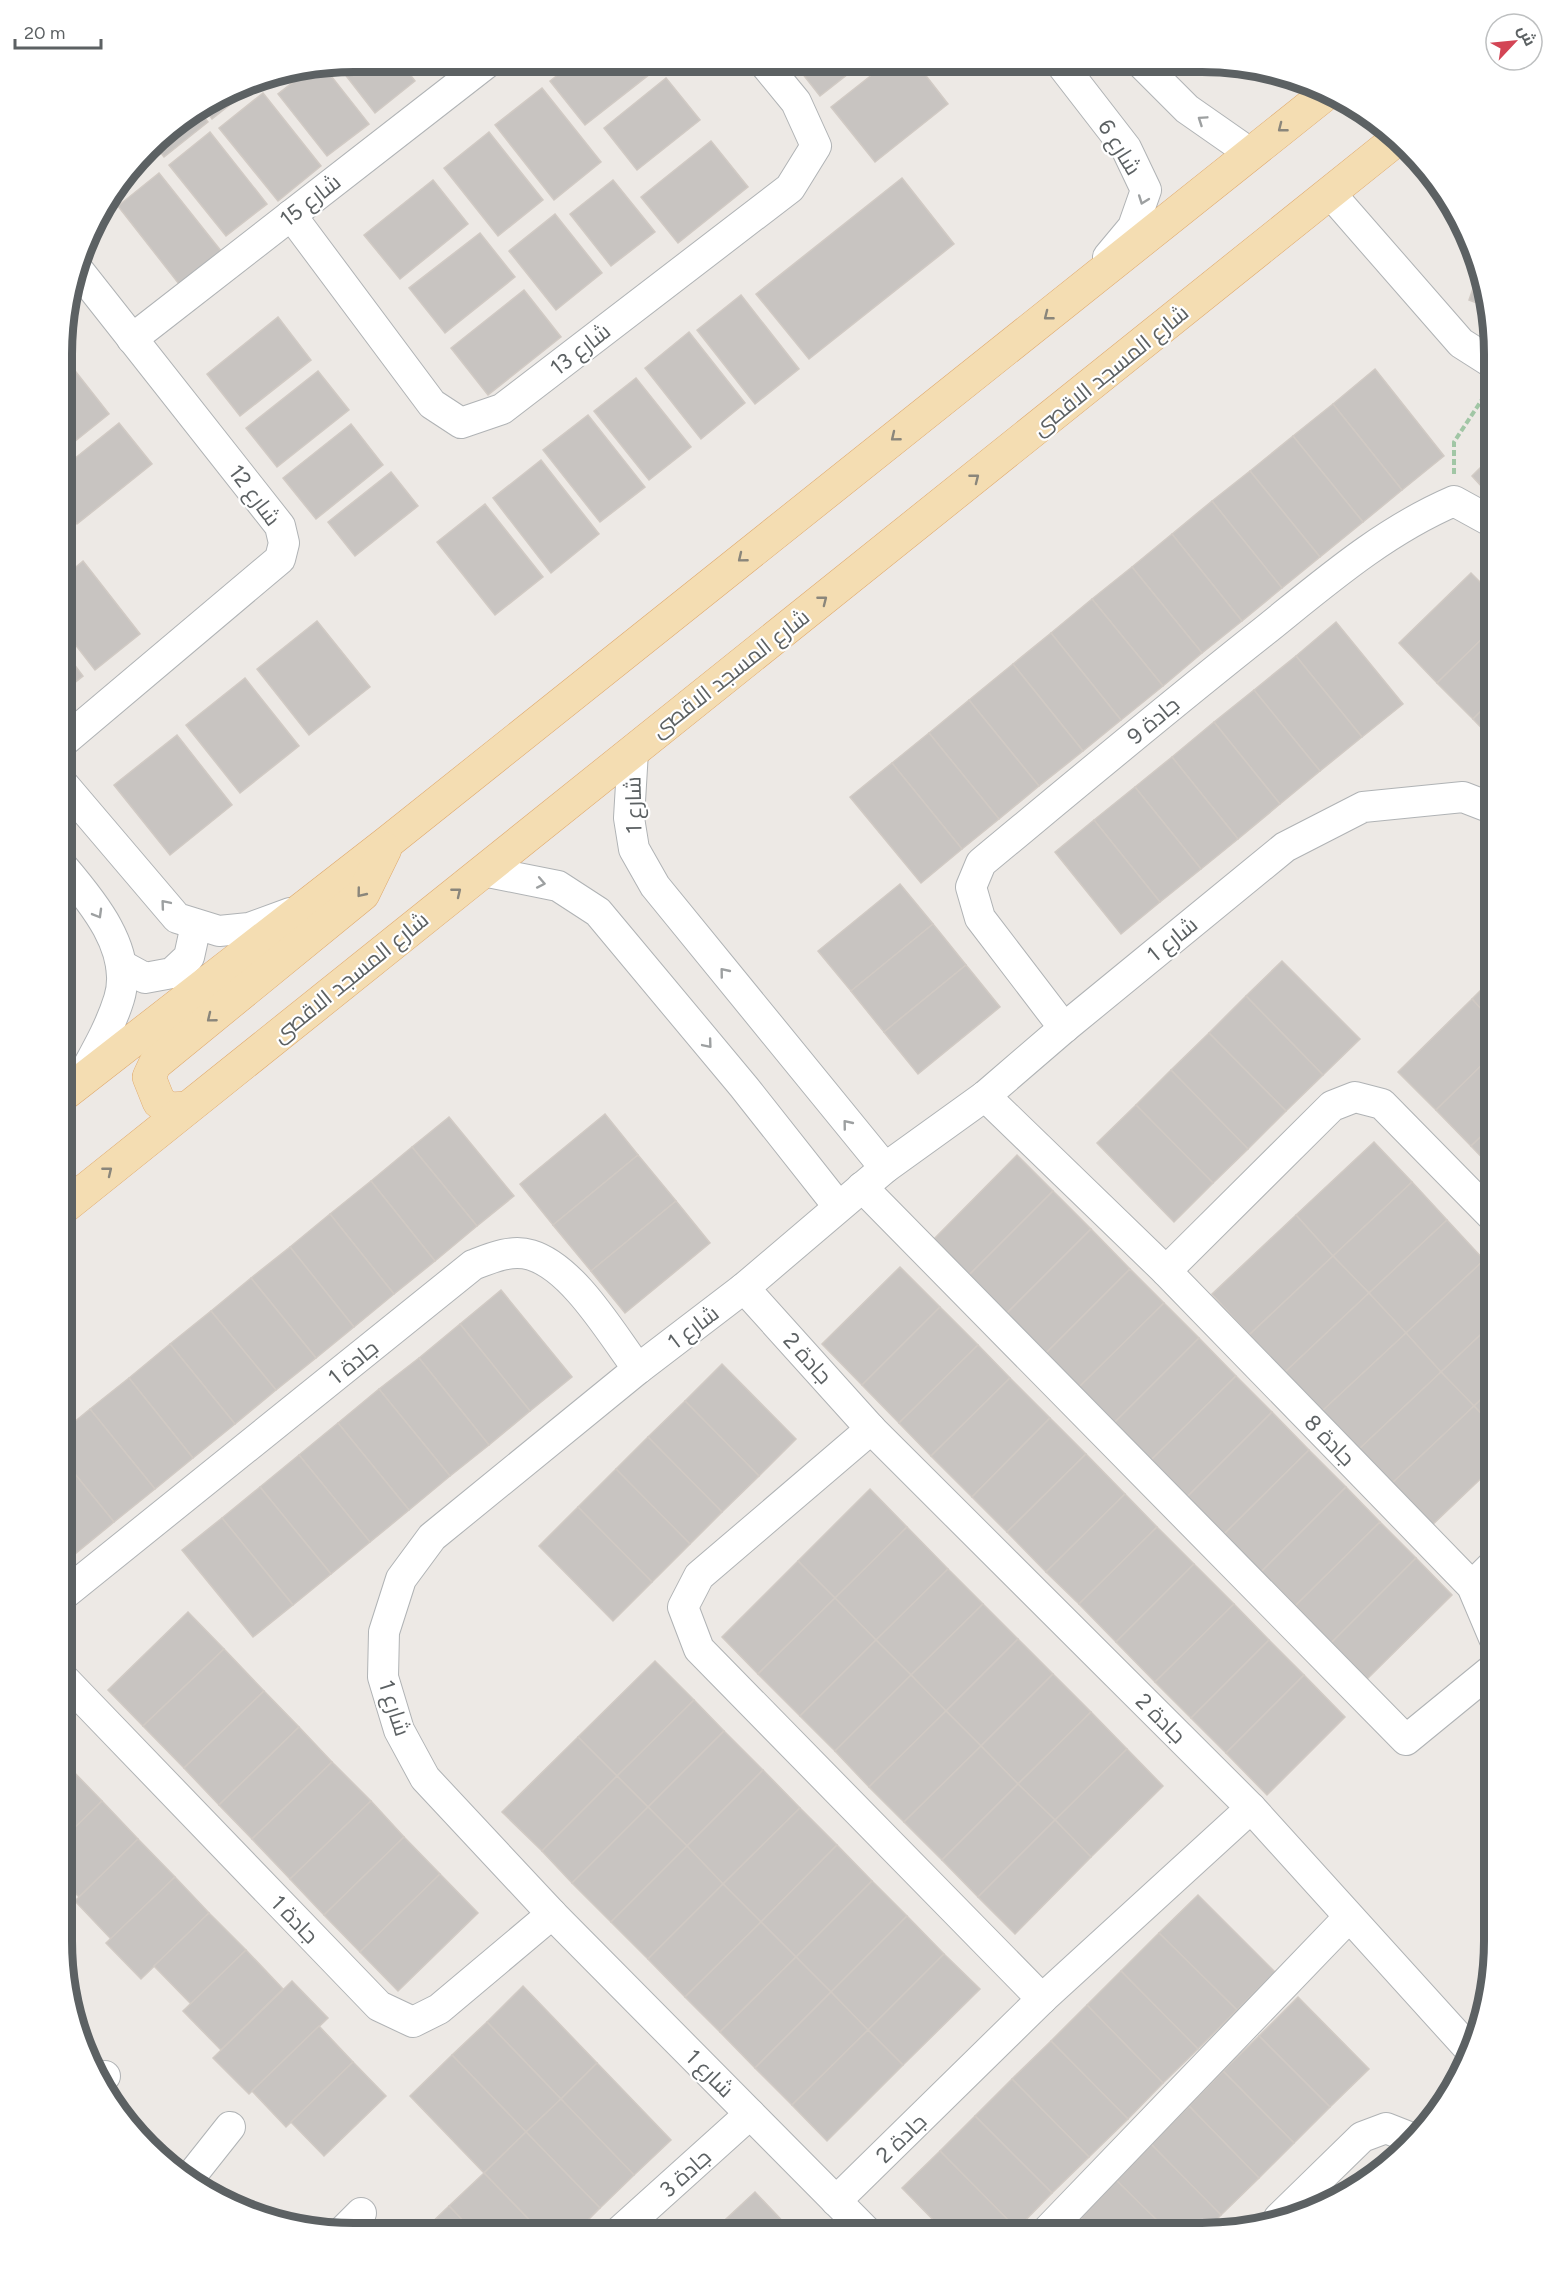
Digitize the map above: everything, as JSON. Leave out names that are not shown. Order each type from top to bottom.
[{"type":"main road","points":[[72,1087],[388,842],[1321,98]]},
{"type":"main road","points":[[1355,172],[1379,134]]},
{"type":"main road","name":"شارع المسجد الاقصى","points":[[72,1201],[1390,144]]},
{"type":"main road","points":[[186,1108],[171,1109],[159,1102],[149,1077],[155,1064],[363,894],[388,842]]},
{"type":"street","name":"شارع 15","points":[[132,339],[475,72]]},
{"type":"street","name":"شارع 13","points":[[291,215],[432,404],[461,423],[502,409],[790,188],[816,146],[796,102],[771,72]]},
{"type":"street","name":"شارع 6","points":[[1073,72],[1126,148],[1146,190],[1133,227],[1079,292]]},
{"type":"street","points":[[1150,72],[1187,109],[1251,153]]},
{"type":"street","points":[[1329,193],[1484,367]]},
{"type":"street","name":"شارع 12","points":[[72,734],[280,559],[284,543],[280,526],[83,277]]},
{"type":"street","points":[[1454,501],[1484,518]]},
{"type":"street","name":"جادة 9","points":[[1064,1028],[980,918],[971,886],[981,863],[1199,682],[1376,543],[1421,516],[1454,501]]},
{"type":"street","name":"شارع 1","points":[[633,751],[629,818],[634,849],[655,886],[885,1168]]},
{"type":"street","points":[[72,795],[177,918],[219,931],[249,928],[296,912]]},
{"type":"street","name":"شارع 1","points":[[858,2223],[552,1914],[425,1778],[399,1730],[383,1677],[384,1632],[401,1579],[432,1537],[638,1369],[744,1288],[885,1168],[985,1096],[1064,1028],[1285,847],[1362,807],[1463,797],[1484,805]]},
{"type":"street","points":[[483,871],[558,886],[598,912],[744,1087],[838,1206]]},
{"type":"street","points":[[72,877],[86,893],[115,943],[121,965],[120,997],[103,1041],[72,1087]]},
{"type":"street","points":[[121,965],[144,978],[172,973],[189,957],[196,925]]},
{"type":"street","name":"جادة 8","points":[[985,1096],[1166,1271],[1472,1586]]},
{"type":"street","points":[[1166,1271],[1332,1106],[1355,1097],[1382,1104],[1484,1208]]},
{"type":"street","points":[[862,1187],[1406,1740],[1484,1676]]},
{"type":"street","name":"جادة 1","points":[[72,1588],[473,1265],[500,1254],[531,1255],[562,1272],[638,1369]]},
{"type":"street","name":"جادة 2","points":[[744,1288],[872,1429],[1251,1808],[1042,1999],[836,2201]]},
{"type":"street","points":[[872,1429],[699,1576],[683,1607],[699,1649],[1042,1999]]},
{"type":"street","points":[[1484,1574],[1472,1586],[1484,1614]]},
{"type":"street","name":"جادة 1","points":[[72,1687],[379,2006],[412,2022],[439,2009],[552,1914]]},
{"type":"street","points":[[1251,1808],[1465,2043]]},
{"type":"street","points":[[1055,2223],[1349,1917]]},
{"type":"street","name":"جادة 3","points":[[629,2223],[750,2114]]},
{"type":"street","points":[[194,2172],[230,2127]]},
{"type":"street","points":[[1288,2209],[1362,2138],[1386,2128],[1405,2136]]},
{"type":"path","points":[[1454,501],[1454,442],[1484,390]]},
{"type":"building","points":[[408,72],[415,81],[375,113],[344,73]]},
{"type":"building","points":[[561,72],[652,72],[585,125],[550,81]]},
{"type":"building","points":[[801,72],[851,72],[820,96]]},
{"type":"building","points":[[876,72],[923,72],[948,104],[875,162],[831,107]]},
{"type":"building","points":[[329,73],[369,124],[327,156],[278,94],[300,77]]},
{"type":"building","points":[[666,78],[700,120],[637,170],[604,128]]},
{"type":"building","points":[[542,88],[601,162],[554,200],[495,125]]},
{"type":"building","points":[[263,93],[321,166],[278,201],[219,128]]},
{"type":"building","points":[[243,95],[212,119],[208,113]]},
{"type":"building","points":[[203,116],[208,122],[164,157],[159,151],[182,130]]},
{"type":"building","points":[[210,132],[267,204],[226,236],[169,165]]},
{"type":"building","points":[[489,132],[543,200],[498,236],[444,168]]},
{"type":"building","points":[[711,141],[748,187],[678,243],[641,197]]},
{"type":"building","points":[[159,173],[221,251],[179,284],[118,206]]},
{"type":"building","points":[[902,178],[954,244],[809,359],[756,294]]},
{"type":"building","points":[[433,180],[468,224],[400,279],[364,235]]},
{"type":"building","points":[[613,180],[655,232],[611,266],[570,214]]},
{"type":"building","points":[[555,214],[602,273],[556,310],[509,251]]},
{"type":"building","points":[[480,233],[515,277],[445,333],[409,288]]},
{"type":"building","points":[[1475,284],[1480,304],[1469,300]]},
{"type":"building","points":[[524,290],[561,337],[488,395],[451,348]]},
{"type":"building","points":[[741,295],[799,369],[755,404],[697,330]]},
{"type":"building","points":[[278,317],[311,360],[240,416],[207,374]]},
{"type":"building","points":[[689,332],[745,403],[701,439],[645,368]]},
{"type":"building","points":[[1375,369],[1444,456],[1402,490],[1333,404]]},
{"type":"building","points":[[318,371],[349,410],[277,467],[246,428]]},
{"type":"building","points":[[76,372],[109,414],[72,444],[72,375]]},
{"type":"building","points":[[636,378],[691,447],[649,480],[594,411]]},
{"type":"building","points":[[1333,404],[1402,490],[1363,522],[1293,436]]},
{"type":"building","points":[[588,415],[645,487],[600,522],[543,450]]},
{"type":"building","points":[[119,423],[152,464],[77,524],[72,517],[72,461]]},
{"type":"building","points":[[351,424],[383,465],[316,519],[283,478]]},
{"type":"building","points":[[1293,436],[1363,522],[1320,557],[1250,471]]},
{"type":"building","points":[[541,460],[599,534],[551,573],[493,498]]},
{"type":"building","points":[[1484,464],[1484,489],[1472,476]]},
{"type":"building","points":[[1250,471],[1320,557],[1282,588],[1212,501]]},
{"type":"building","points":[[391,472],[418,506],[355,556],[328,522]]},
{"type":"building","points":[[1212,501],[1282,588],[1242,621],[1172,534]]},
{"type":"building","points":[[485,504],[543,577],[495,615],[437,542]]},
{"type":"building","points":[[1172,534],[1242,621],[1202,653],[1132,567]]},
{"type":"building","points":[[83,561],[140,634],[95,670],[72,640],[72,570]]},
{"type":"building","points":[[1132,567],[1202,653],[1163,686],[1092,599]]},
{"type":"building","points":[[1471,573],[1484,586],[1484,637],[1437,683],[1399,643]]},
{"type":"building","points":[[1092,599],[1163,686],[1121,720],[1051,633]]},
{"type":"building","points":[[317,621],[370,687],[309,735],[257,669]]},
{"type":"building","points":[[1336,622],[1403,704],[1362,737],[1296,656]]},
{"type":"building","points":[[1051,633],[1121,720],[1083,751],[1013,664]]},
{"type":"building","points":[[1484,637],[1484,708],[1473,719],[1437,683]]},
{"type":"building","points":[[1296,656],[1362,737],[1320,771],[1254,690]]},
{"type":"building","points":[[72,662],[83,676],[72,685]]},
{"type":"building","points":[[1013,664],[1083,751],[1039,786],[969,700]]},
{"type":"building","points":[[245,678],[299,746],[240,793],[186,725]]},
{"type":"building","points":[[1254,690],[1320,771],[1280,804],[1214,722]]},
{"type":"building","points":[[969,700],[1039,786],[999,819],[929,733]]},
{"type":"building","points":[[1484,708],[1484,731],[1473,719]]},
{"type":"building","points":[[1214,722],[1280,804],[1238,839],[1172,757]]},
{"type":"building","points":[[929,733],[999,819],[962,849],[892,763]]},
{"type":"building","points":[[177,735],[232,805],[170,855],[114,785]]},
{"type":"building","points":[[1172,757],[1238,839],[1201,869],[1135,787]]},
{"type":"building","points":[[892,763],[962,849],[921,883],[850,797]]},
{"type":"building","points":[[1135,787],[1201,869],[1160,902],[1094,820]]},
{"type":"building","points":[[1094,820],[1160,902],[1121,934],[1055,852]]},
{"type":"building","points":[[900,884],[933,924],[851,991],[818,951]]},
{"type":"building","points":[[933,924],[966,965],[884,1032],[851,991]]},
{"type":"building","points":[[1282,961],[1360,1039],[1323,1075],[1246,996]]},
{"type":"building","points":[[966,965],[1000,1007],[918,1074],[884,1032]]},
{"type":"building","points":[[1484,987],[1484,1012],[1472,999]]},
{"type":"building","points":[[1246,996],[1323,1075],[1286,1111],[1209,1033]]},
{"type":"building","points":[[1472,999],[1484,1012],[1484,1063],[1436,1110],[1398,1072]]},
{"type":"building","points":[[1209,1033],[1286,1111],[1248,1149],[1171,1070]]},
{"type":"building","points":[[1484,1063],[1484,1134],[1471,1146],[1436,1110]]},
{"type":"building","points":[[1171,1070],[1248,1149],[1213,1183],[1136,1105]]},
{"type":"building","points":[[1136,1105],[1213,1183],[1174,1222],[1097,1143]]},
{"type":"building","points":[[605,1114],[638,1155],[553,1225],[520,1184]]},
{"type":"building","points":[[449,1117],[514,1196],[477,1226],[412,1147]]},
{"type":"building","points":[[1484,1134],[1484,1160],[1471,1146]]},
{"type":"building","points":[[1374,1142],[1412,1182],[1333,1256],[1296,1215]]},
{"type":"building","points":[[412,1147],[477,1226],[435,1261],[371,1181]]},
{"type":"building","points":[[638,1155],[676,1201],[591,1271],[553,1225]]},
{"type":"building","points":[[1017,1155],[1053,1191],[963,1281],[928,1245]]},
{"type":"building","points":[[371,1181],[435,1261],[394,1294],[330,1214]]},
{"type":"building","points":[[1412,1182],[1447,1220],[1369,1293],[1333,1256]]},
{"type":"building","points":[[1053,1191],[1091,1229],[1001,1319],[963,1281]]},
{"type":"building","points":[[676,1201],[710,1243],[625,1313],[591,1271]]},
{"type":"building","points":[[330,1214],[394,1294],[354,1327],[290,1247]]},
{"type":"building","points":[[1296,1215],[1333,1256],[1249,1335],[1212,1294]]},
{"type":"building","points":[[1447,1220],[1484,1260],[1406,1333],[1369,1293]]},
{"type":"building","points":[[1091,1229],[1130,1269],[1040,1359],[1001,1319]]},
{"type":"building","points":[[290,1247],[354,1327],[316,1358],[251,1278]]},
{"type":"building","points":[[1333,1256],[1369,1293],[1284,1373],[1249,1335]]},
{"type":"building","points":[[1484,1260],[1484,1331],[1441,1372],[1406,1333]]},
{"type":"building","points":[[900,1267],[940,1307],[862,1385],[822,1344]]},
{"type":"building","points":[[1130,1269],[1164,1303],[1074,1392],[1040,1359]]},
{"type":"building","points":[[251,1278],[316,1358],[276,1390],[211,1311]]},
{"type":"building","points":[[501,1290],[572,1377],[530,1411],[460,1324]]},
{"type":"building","points":[[1369,1293],[1406,1333],[1321,1412],[1284,1373]]},
{"type":"building","points":[[1164,1303],[1199,1338],[1109,1428],[1074,1392]]},
{"type":"building","points":[[940,1307],[978,1345],[899,1423],[862,1385]]},
{"type":"building","points":[[211,1311],[276,1390],[235,1424],[170,1344]]},
{"type":"building","points":[[460,1324],[530,1411],[489,1445],[419,1358]]},
{"type":"building","points":[[1484,1331],[1484,1396],[1474,1406],[1441,1372]]},
{"type":"building","points":[[1406,1333],[1441,1372],[1357,1451],[1321,1412]]},
{"type":"building","points":[[1199,1338],[1236,1376],[1146,1465],[1109,1428]]},
{"type":"building","points":[[170,1344],[235,1424],[193,1458],[129,1378]]},
{"type":"building","points":[[978,1345],[1010,1378],[931,1456],[899,1423]]},
{"type":"building","points":[[419,1358],[489,1445],[450,1476],[379,1389]]},
{"type":"building","points":[[722,1364],[796,1439],[759,1476],[685,1401]]},
{"type":"building","points":[[1441,1372],[1474,1406],[1390,1485],[1357,1451]]},
{"type":"building","points":[[1236,1376],[1272,1412],[1182,1502],[1146,1465]]},
{"type":"building","points":[[129,1378],[193,1458],[155,1489],[90,1409]]},
{"type":"building","points":[[1010,1378],[1050,1418],[972,1497],[931,1456]]},
{"type":"building","points":[[379,1389],[450,1476],[409,1510],[338,1423]]},
{"type":"building","points":[[1484,1396],[1484,1416],[1474,1406]]},
{"type":"building","points":[[685,1401],[759,1476],[722,1512],[648,1437]]},
{"type":"building","points":[[1474,1406],[1484,1416],[1484,1476],[1429,1528],[1390,1485]]},
{"type":"building","points":[[90,1409],[155,1489],[114,1522],[72,1470],[72,1424]]},
{"type":"building","points":[[1272,1412],[1309,1450],[1219,1539],[1182,1502]]},
{"type":"building","points":[[1050,1418],[1086,1454],[1007,1532],[972,1497]]},
{"type":"building","points":[[338,1423],[409,1510],[370,1542],[299,1455]]},
{"type":"building","points":[[648,1437],[722,1512],[690,1544],[616,1469]]},
{"type":"building","points":[[1309,1450],[1346,1487],[1256,1577],[1219,1539]]},
{"type":"building","points":[[1086,1454],[1125,1494],[1046,1572],[1007,1532]]},
{"type":"building","points":[[299,1455],[370,1542],[331,1574],[260,1487]]},
{"type":"building","points":[[616,1469],[690,1544],[652,1582],[578,1507]]},
{"type":"building","points":[[72,1470],[114,1522],[75,1554],[72,1550]]},
{"type":"building","points":[[260,1487],[331,1574],[293,1605],[222,1518]]},
{"type":"building","points":[[1346,1487],[1380,1522],[1290,1611],[1256,1577]]},
{"type":"building","points":[[870,1489],[907,1527],[835,1598],[798,1561]]},
{"type":"building","points":[[1125,1494],[1157,1527],[1079,1604],[1046,1572]]},
{"type":"building","points":[[578,1507],[652,1582],[613,1621],[539,1546]]},
{"type":"building","points":[[222,1518],[293,1605],[253,1637],[182,1550]]},
{"type":"building","points":[[1380,1522],[1416,1558],[1326,1648],[1290,1611]]},
{"type":"building","points":[[907,1527],[948,1569],[876,1640],[835,1598]]},
{"type":"building","points":[[1157,1527],[1194,1564],[1116,1642],[1079,1604]]},
{"type":"building","points":[[1416,1558],[1452,1595],[1362,1684],[1326,1648]]},
{"type":"building","points":[[798,1561],[835,1598],[758,1674],[722,1637]]},
{"type":"building","points":[[1194,1564],[1234,1604],[1155,1682],[1116,1642]]},
{"type":"building","points":[[948,1569],[983,1604],[911,1675],[876,1640]]},
{"type":"building","points":[[835,1598],[876,1640],[800,1716],[758,1674]]},
{"type":"building","points":[[983,1604],[1018,1639],[946,1711],[911,1675]]},
{"type":"building","points":[[1234,1604],[1269,1640],[1191,1718],[1155,1682]]},
{"type":"building","points":[[188,1612],[224,1649],[143,1726],[108,1690]]},
{"type":"building","points":[[1018,1639],[1053,1674],[981,1746],[946,1711]]},
{"type":"building","points":[[876,1640],[911,1675],[835,1751],[800,1716]]},
{"type":"building","points":[[1269,1640],[1304,1675],[1226,1753],[1191,1718]]},
{"type":"building","points":[[224,1649],[264,1691],[184,1768],[143,1726]]},
{"type":"building","points":[[655,1661],[694,1700],[617,1776],[578,1737]]},
{"type":"building","points":[[1053,1674],[1091,1712],[1018,1784],[981,1746]]},
{"type":"building","points":[[911,1675],[946,1711],[869,1787],[835,1751]]},
{"type":"building","points":[[1304,1675],[1345,1717],[1267,1795],[1226,1753]]},
{"type":"building","points":[[264,1691],[299,1727],[219,1805],[184,1768]]},
{"type":"building","points":[[694,1700],[724,1731],[648,1807],[617,1776]]},
{"type":"building","points":[[946,1711],[981,1746],[904,1822],[869,1787]]},
{"type":"building","points":[[1091,1712],[1127,1749],[1055,1820],[1018,1784]]},
{"type":"building","points":[[299,1727],[332,1762],[252,1839],[219,1805]]},
{"type":"building","points":[[724,1731],[763,1770],[687,1846],[648,1807]]},
{"type":"building","points":[[578,1737],[617,1776],[542,1851],[502,1812]]},
{"type":"building","points":[[981,1746],[1018,1784],[942,1860],[904,1822]]},
{"type":"building","points":[[1127,1749],[1163,1786],[1091,1857],[1055,1820]]},
{"type":"building","points":[[332,1762],[371,1801],[290,1879],[252,1839]]},
{"type":"building","points":[[72,1770],[102,1801],[72,1830]]},
{"type":"building","points":[[763,1770],[800,1808],[723,1884],[687,1846]]},
{"type":"building","points":[[617,1776],[648,1807],[572,1883],[542,1851]]},
{"type":"building","points":[[1018,1784],[1055,1820],[978,1897],[942,1860]]},
{"type":"building","points":[[102,1801],[138,1839],[79,1897],[72,1890],[72,1830]]},
{"type":"building","points":[[371,1801],[404,1837],[324,1915],[290,1879]]},
{"type":"building","points":[[648,1807],[687,1846],[611,1922],[572,1883]]},
{"type":"building","points":[[800,1808],[837,1845],[761,1922],[723,1884]]},
{"type":"building","points":[[1055,1820],[1091,1857],[1015,1934],[978,1897]]},
{"type":"building","points":[[404,1837],[440,1874],[360,1952],[324,1915]]},
{"type":"building","points":[[138,1839],[175,1877],[111,1939],[75,1901]]},
{"type":"building","points":[[837,1845],[872,1881],[796,1957],[761,1922]]},
{"type":"building","points":[[687,1846],[723,1884],[648,1959],[611,1922]]},
{"type":"building","points":[[440,1874],[478,1913],[398,1991],[360,1952]]},
{"type":"building","points":[[175,1877],[209,1913],[141,1979],[106,1943]]},
{"type":"building","points":[[872,1881],[907,1916],[831,1992],[796,1957]]},
{"type":"building","points":[[723,1884],[761,1922],[685,1997],[648,1959]]},
{"type":"building","points":[[1198,1895],[1275,1972],[1237,2010],[1159,1933]]},
{"type":"building","points":[[209,1913],[246,1950],[191,2004],[154,1966]]},
{"type":"building","points":[[907,1916],[944,1954],[868,2030],[831,1992]]},
{"type":"building","points":[[761,1922],[796,1957],[720,2032],[685,1997]]},
{"type":"building","points":[[1159,1933],[1237,2010],[1198,2049],[1121,1971]]},
{"type":"building","points":[[246,1950],[283,1989],[221,2050],[183,2011]]},
{"type":"building","points":[[944,1954],[980,1989],[903,2065],[868,2030]]},
{"type":"building","points":[[796,1957],[831,1992],[755,2068],[720,2032]]},
{"type":"building","points":[[1121,1971],[1198,2049],[1163,2083],[1087,2005]]},
{"type":"building","points":[[292,1981],[328,2018],[249,2094],[213,2058]]},
{"type":"building","points":[[523,1986],[597,2063],[561,2099],[487,2022]]},
{"type":"building","points":[[831,1992],[868,2030],[792,2105],[755,2068]]},
{"type":"building","points":[[1298,1997],[1369,2069],[1330,2107],[1259,2036]]},
{"type":"building","points":[[1087,2005],[1163,2083],[1128,2119],[1051,2041]]},
{"type":"building","points":[[487,2022],[561,2099],[526,2132],[452,2055]]},
{"type":"building","points":[[319,2026],[353,2062],[286,2127],[252,2091]]},
{"type":"building","points":[[868,2030],[903,2065],[827,2141],[792,2105]]},
{"type":"building","points":[[1259,2036],[1330,2107],[1294,2143],[1223,2071]]},
{"type":"building","points":[[1051,2041],[1128,2119],[1089,2157],[1012,2079]]},
{"type":"building","points":[[452,2055],[526,2132],[484,2173],[410,2096]]},
{"type":"building","points":[[353,2062],[386,2096],[324,2156],[291,2122]]},
{"type":"building","points":[[597,2063],[671,2140],[634,2175],[561,2099]]},
{"type":"building","points":[[1223,2071],[1294,2143],[1259,2178],[1189,2106]]},
{"type":"building","points":[[1012,2079],[1089,2157],[1052,2193],[975,2116]]},
{"type":"building","points":[[561,2099],[634,2175],[600,2208],[526,2132]]},
{"type":"building","points":[[1189,2106],[1259,2178],[1221,2215],[1151,2144]]},
{"type":"building","points":[[975,2116],[1052,2193],[1023,2223],[1011,2223],[940,2151]]},
{"type":"building","points":[[526,2132],[600,2208],[585,2223],[532,2223],[484,2173]]},
{"type":"building","points":[[1151,2144],[1221,2215],[1214,2222],[1160,2223],[1115,2179]]},
{"type":"building","points":[[940,2151],[1011,2223],[936,2223],[902,2188]]},
{"type":"building","points":[[484,2173],[532,2223],[465,2223],[449,2206]]},
{"type":"building","points":[[1115,2179],[1160,2223],[1086,2223],[1079,2216]]},
{"type":"building","points":[[755,2192],[784,2223],[722,2223]]},
{"type":"building","points":[[449,2206],[465,2223],[431,2223]]},
{"type":"building","points":[[1079,2216],[1086,2223],[1072,2223]]}]
